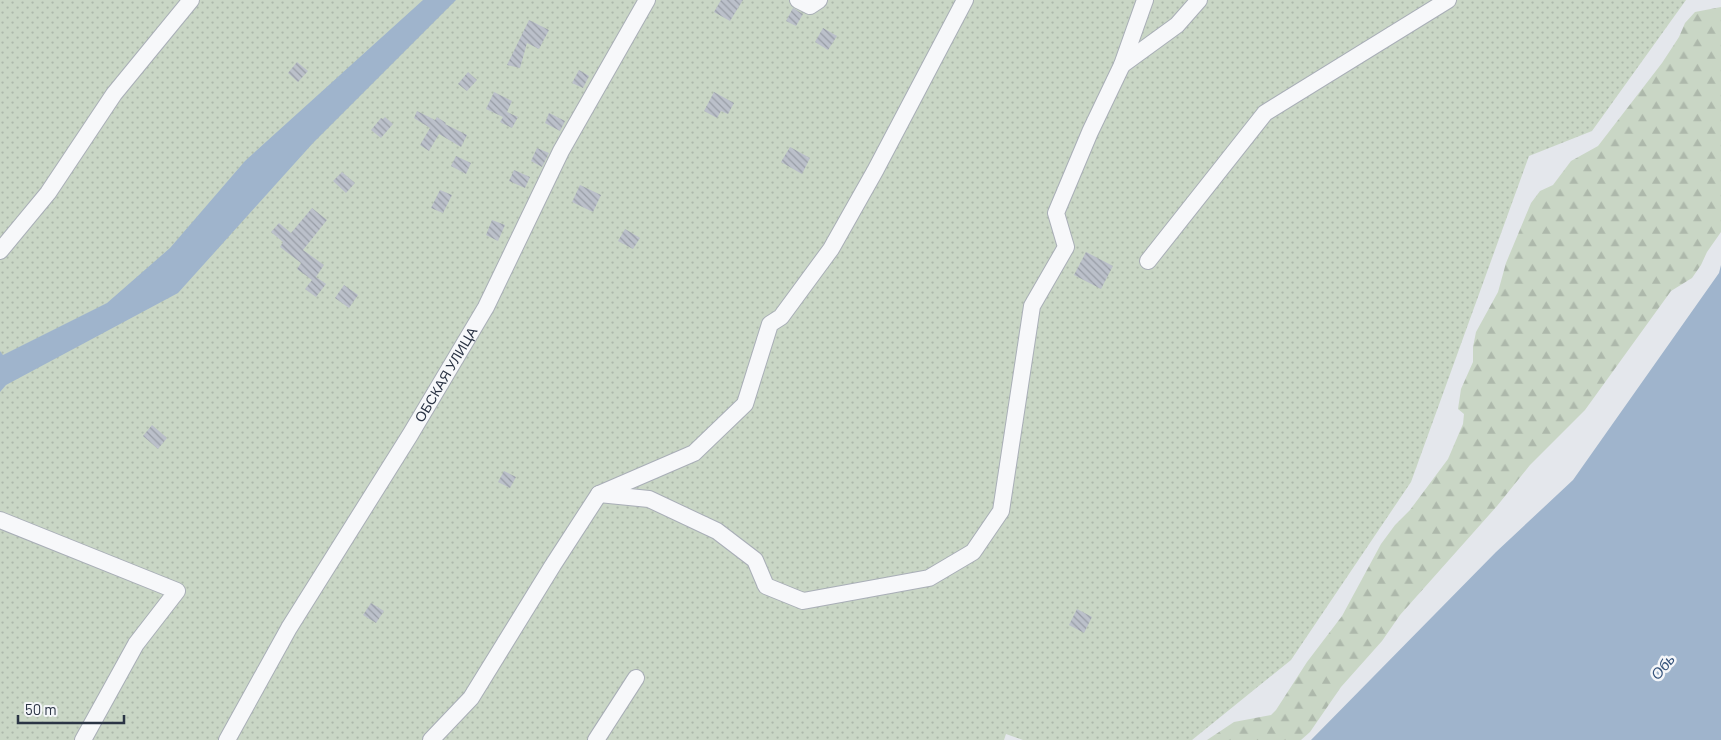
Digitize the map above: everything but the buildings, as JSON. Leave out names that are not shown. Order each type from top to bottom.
[{"type":"street","points":[[0,251],[48,193],[114,94],[191,0]]},
{"type":"street","name":"ОБСКАЯ УЛИЦА","points":[[228,740],[288,628],[410,435],[486,307],[561,151],[646,0]]},
{"type":"street","points":[[798,0],[810,6],[819,0]]},
{"type":"street","points":[[431,740],[471,698],[599,494],[694,453],[745,404],[770,324],[781,317],[831,248],[875,171],[965,0]]},
{"type":"street","points":[[599,494],[648,499],[717,531],[755,560],[766,586],[802,601],[929,578],[973,552],[1000,511],[1032,306],[1066,247],[1056,213],[1090,132],[1122,65],[1145,0]]},
{"type":"street","points":[[1122,65],[1177,25],[1199,0]]},
{"type":"street","points":[[1148,261],[1264,113],[1448,0]]},
{"type":"street","points":[[0,520],[177,591],[136,644],[84,740]]},
{"type":"street","points":[[596,740],[636,678]]},
{"type":"green space","points":[[0,0],[1686,0],[1592,131],[1529,156],[1411,482],[1291,660],[1192,740],[1023,740],[1006,734],[1004,740],[0,740]]},
{"type":"green space","points":[[1721,7],[1721,232],[1692,278],[1671,291],[1585,410],[1530,465],[1497,506],[1400,615],[1382,641],[1341,687],[1310,732],[1301,740],[1207,740],[1234,722],[1271,715],[1276,710],[1307,662],[1342,616],[1381,544],[1395,525],[1410,510],[1448,459],[1463,424],[1464,414],[1458,409],[1461,389],[1473,362],[1476,332],[1498,292],[1506,263],[1531,203],[1540,191],[1553,185],[1571,161],[1598,146],[1662,63],[1679,37],[1685,23],[1695,12]]},
{"type":"water","points":[[423,0],[456,0],[313,143],[178,293],[6,385],[0,392],[0,351],[3,355],[107,303],[170,248],[245,161]]},
{"type":"water","name":"Обь","points":[[1721,265],[1721,740],[1311,740],[1496,552],[1573,480],[1719,273]]}]
